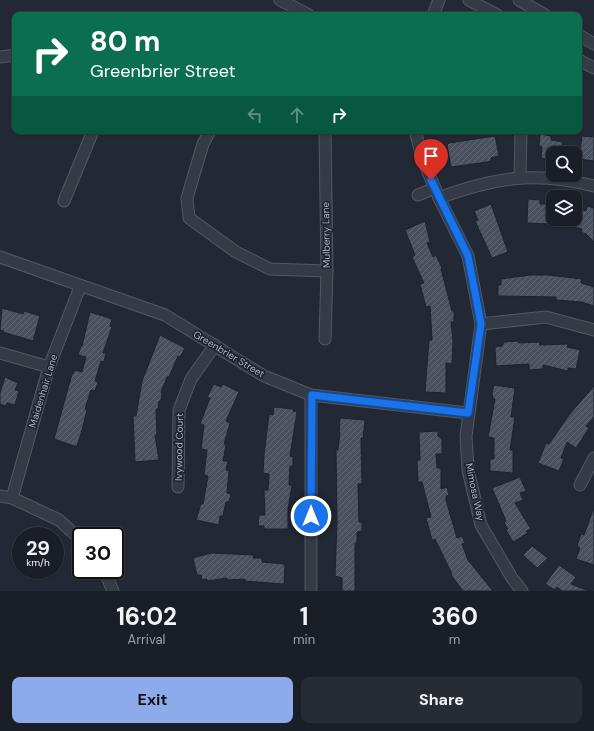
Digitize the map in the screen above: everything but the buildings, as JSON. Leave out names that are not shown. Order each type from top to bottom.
[{"type":"street","points":[[280,0],[303,12]]},
{"type":"street","points":[[434,12],[440,0]]},
{"type":"street","points":[[469,0],[491,12]]},
{"type":"street","points":[[519,0],[540,12]]},
{"type":"street","points":[[582,37],[594,44]]},
{"type":"street","points":[[0,57],[12,55]]},
{"type":"street","points":[[582,62],[594,68]]},
{"type":"street","points":[[64,201],[92,134]]},
{"type":"street","points":[[208,134],[203,144],[186,198],[189,218],[236,252],[270,269],[327,271]]},
{"type":"street","name":"Mulberry Lane","points":[[325,134],[327,271],[325,339]]},
{"type":"street","name":"Mimosa Way","points":[[416,134],[423,160],[437,193],[468,256],[481,324],[468,413],[466,436],[468,470],[481,525],[512,578],[522,591]]},
{"type":"street","points":[[520,177],[521,134]]},
{"type":"street","points":[[418,195],[437,193],[520,177],[565,179],[594,186]]},
{"type":"street","name":"Greenbrier Street","points":[[0,257],[165,315],[264,376],[312,395],[468,413]]},
{"type":"street","name":"Maidenhair Lane","points":[[12,498],[49,367],[80,286]]},
{"type":"street","points":[[481,324],[546,317],[594,330]]},
{"type":"street","name":"Ivywood Court","points":[[178,487],[179,410],[191,379],[215,345]]},
{"type":"street","points":[[0,353],[49,367]]},
{"type":"street","points":[[311,591],[312,395]]},
{"type":"street","points":[[580,485],[594,458]]},
{"type":"street","points":[[0,496],[12,498],[59,520],[72,532]]},
{"type":"street","points":[[108,579],[113,591]]},
{"type":"route","points":[[311,516],[312,395],[468,413],[481,324],[468,256],[431,180]]}]
